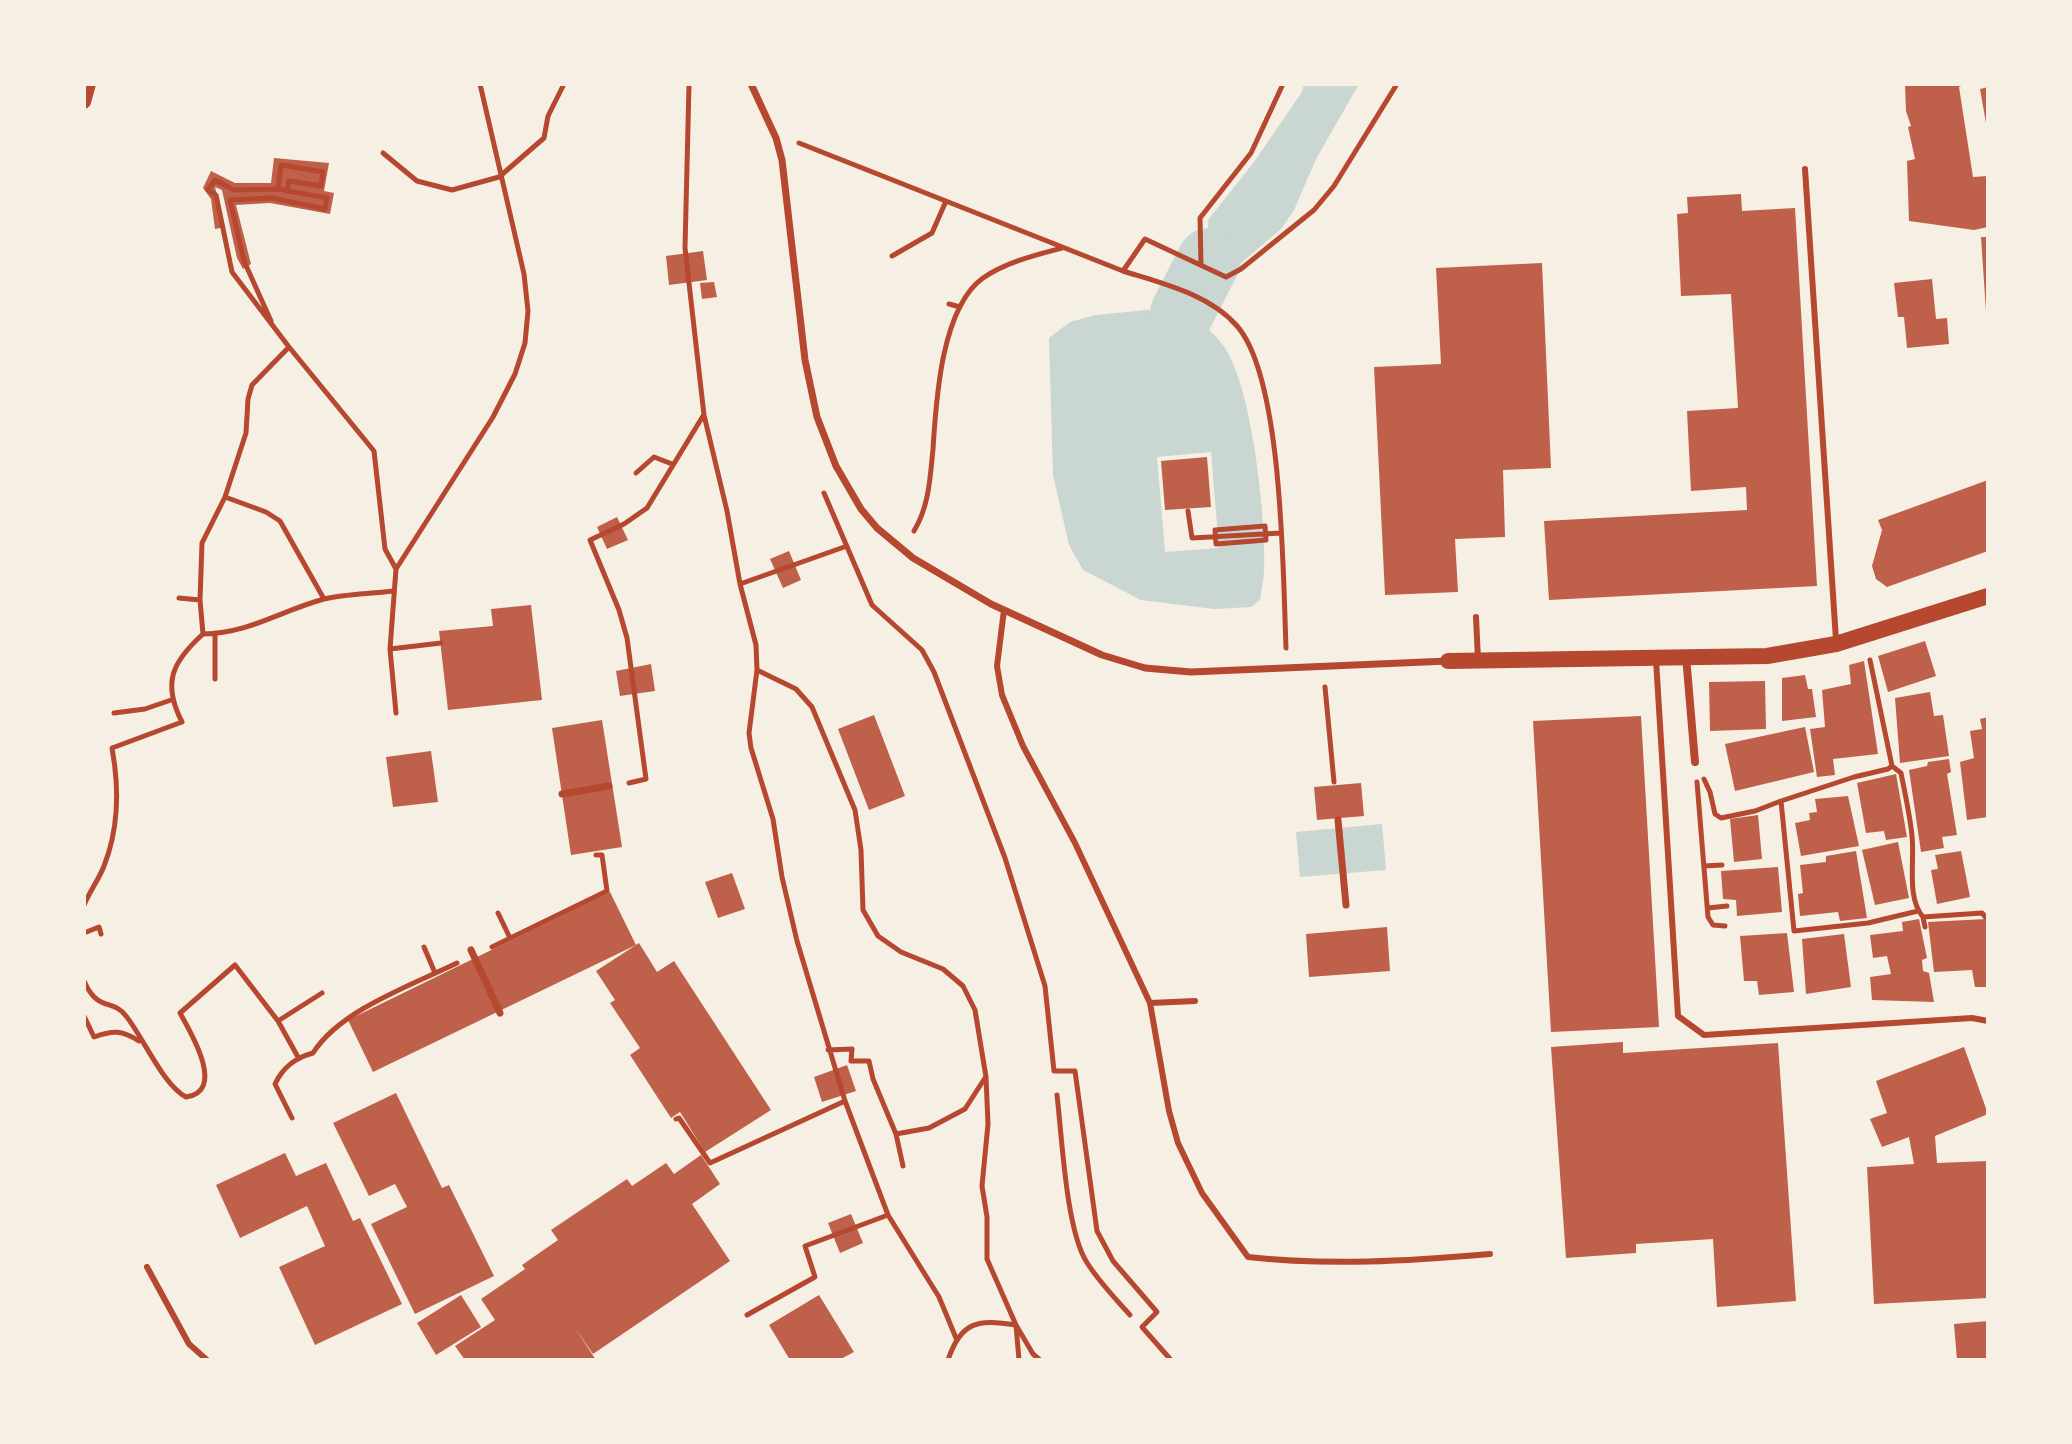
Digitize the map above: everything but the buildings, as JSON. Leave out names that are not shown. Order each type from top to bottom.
[{"type":"main road","points":[[1448,661],[1767,656],[1836,644],[1988,596]]},
{"type":"street","points":[[84,102],[89,84]]},
{"type":"street","points":[[751,84],[776,138],[782,160],[805,360],[817,417],[836,466],[853,497],[877,528],[902,550],[933,572],[1004,610],[1102,655],[1145,668],[1191,672],[1448,661]]},
{"type":"street","points":[[1686,656],[1695,762]]},
{"type":"street","points":[[562,794],[612,786]]},
{"type":"street","points":[[1338,820],[1346,905]]},
{"type":"street","points":[[472,953],[500,1013]]},
{"type":"lane","points":[[1805,169],[1836,644]]},
{"type":"lane","points":[[1004,610],[997,666],[1002,695],[1023,746],[1081,855],[1150,1003],[1169,1111],[1178,1143],[1202,1193],[1248,1257],[1291,1262],[1382,1261],[1490,1254]]},
{"type":"lane","points":[[1476,617],[1478,660]]},
{"type":"lane","points":[[1656,656],[1678,1016],[1704,1035],[1972,1018],[1988,1021]]},
{"type":"lane","points":[[1150,1003],[1195,1001]]},
{"type":"lane","points":[[147,1267],[189,1344],[207,1360]]},
{"type":"path","points":[[396,713],[390,649],[396,569],[493,417],[515,374],[525,343],[527,294],[480,84]]},
{"type":"path","points":[[383,153],[417,181],[452,190],[499,177],[544,138],[548,116],[564,84]]},
{"type":"path","points":[[689,84],[685,248],[704,415],[756,645],[757,670],[750,716],[751,748],[773,819],[797,941],[845,1101],[888,1215],[939,1297],[956,1338]]},
{"type":"path","points":[[1201,266],[1200,218],[1251,153],[1283,84]]},
{"type":"path","points":[[1123,271],[1145,239],[1226,277],[1233,275],[1314,210],[1334,186],[1397,84]]},
{"type":"path","points":[[828,153],[1063,248],[1168,285],[1213,305],[1237,326],[1262,376],[1273,444],[1281,533],[1287,669]]},
{"type":"path","points":[[278,189],[281,165],[323,172],[321,186],[289,181],[287,191]]},
{"type":"path","points":[[273,326],[244,261],[230,200],[272,198],[325,209],[327,198],[278,189],[234,190],[215,180],[208,190],[216,195],[232,272],[273,326],[289,347],[374,451],[385,549],[396,569]]},
{"type":"path","points":[[892,256],[932,233],[946,201]]},
{"type":"path","points":[[902,550],[922,518],[929,492],[938,383],[955,317],[966,295],[983,278],[1021,259],[1063,248]]},
{"type":"path","points":[[949,304],[960,307]]},
{"type":"path","points":[[203,634],[200,600],[202,543],[225,497],[246,433],[252,385],[289,347]]},
{"type":"path","points":[[612,786],[646,779],[627,638],[619,610],[590,540],[624,524],[647,508],[704,415]]},
{"type":"path","points":[[636,473],[654,457],[672,464]]},
{"type":"path","points":[[821,485],[872,605],[922,650],[934,672],[1005,858],[1045,986],[1054,1071],[1075,1071],[1097,1231],[1113,1261],[1157,1312],[1142,1327],[1171,1360]]},
{"type":"path","points":[[225,497],[266,512],[280,521],[324,599]]},
{"type":"path","points":[[1188,511],[1192,538],[1281,533]]},
{"type":"path","points":[[740,584],[847,546]]},
{"type":"path","points":[[84,905],[109,851],[118,786],[112,748],[182,722],[171,700],[181,655],[203,634],[254,627],[324,599],[393,591]]},
{"type":"path","points":[[179,598],[200,600]]},
{"type":"path","points":[[215,633],[215,679]]},
{"type":"path","points":[[1864,636],[1892,766],[1901,773],[1912,838],[1911,870],[1918,911],[1925,927]]},
{"type":"path","points":[[390,649],[441,643]]},
{"type":"path","points":[[757,670],[796,689],[812,707],[855,810],[861,850],[863,910],[878,936],[901,952],[943,969],[963,986],[975,1010],[986,1077],[988,1124],[982,1186],[987,1217],[987,1259],[1016,1325],[1040,1360]]},
{"type":"path","points":[[1325,685],[1334,782]]},
{"type":"path","points":[[114,713],[145,709],[171,700]]},
{"type":"path","points":[[1695,762],[1710,792],[1715,814],[1721,818],[1755,811],[1892,766]]},
{"type":"path","points":[[1695,762],[1708,917],[1713,925],[1725,926]]},
{"type":"path","points":[[1781,801],[1794,931],[1868,923],[1918,911]]},
{"type":"path","points":[[292,1118],[275,1084],[281,1072],[298,1057],[313,1053],[322,1039],[339,1024],[472,953],[607,891],[602,855],[596,855]]},
{"type":"path","points":[[1704,866],[1722,865]]},
{"type":"path","points":[[1708,908],[1727,906]]},
{"type":"path","points":[[498,913],[510,938]]},
{"type":"path","points":[[1923,917],[1982,913],[1988,920]]},
{"type":"path","points":[[84,933],[99,927],[101,934]]},
{"type":"path","points":[[424,947],[435,973]]},
{"type":"path","points":[[84,981],[92,997],[100,1004],[126,1016],[172,1087],[186,1097],[194,1096],[201,1090],[205,1072],[198,1045],[180,1013],[235,965],[278,1021],[298,1057]]},
{"type":"path","points":[[278,1021],[322,993]]},
{"type":"path","points":[[84,1016],[94,1037],[118,1031],[144,1043]]},
{"type":"path","points":[[828,1050],[852,1049],[851,1061],[869,1061],[873,1079],[896,1134],[903,1166]]},
{"type":"path","points":[[896,1134],[929,1128],[965,1109],[986,1077]]},
{"type":"path","points":[[1057,1095],[1078,1241],[1085,1259],[1100,1281],[1130,1315]]},
{"type":"path","points":[[676,1119],[679,1118],[710,1163],[845,1101]]},
{"type":"path","points":[[747,1315],[815,1277],[805,1246],[888,1215]]},
{"type":"path","points":[[948,1360],[956,1338],[970,1327],[989,1321],[1016,1325]]},
{"type":"path","points":[[1016,1325],[1019,1360]]},
{"type":"shaded area","points":[[1304,84],[1359,84],[1316,159],[1294,210],[1281,229],[1233,270],[1222,269],[1209,260],[1208,220],[1254,162],[1302,92]]},
{"type":"shaded area","points":[[1147,310],[1189,317],[1214,334],[1232,362],[1249,419],[1260,486],[1264,578],[1260,600],[1251,607],[1214,609],[1141,600],[1083,570],[1069,545],[1053,475],[1049,338],[1070,322],[1096,315]],"holes":[[[1211,452],[1219,548],[1165,552],[1157,457]]]},
{"type":"shaded area","points":[[1382,824],[1386,870],[1300,877],[1296,832]]},
{"type":"waterway","points":[[1182,313],[1209,260]]}]
